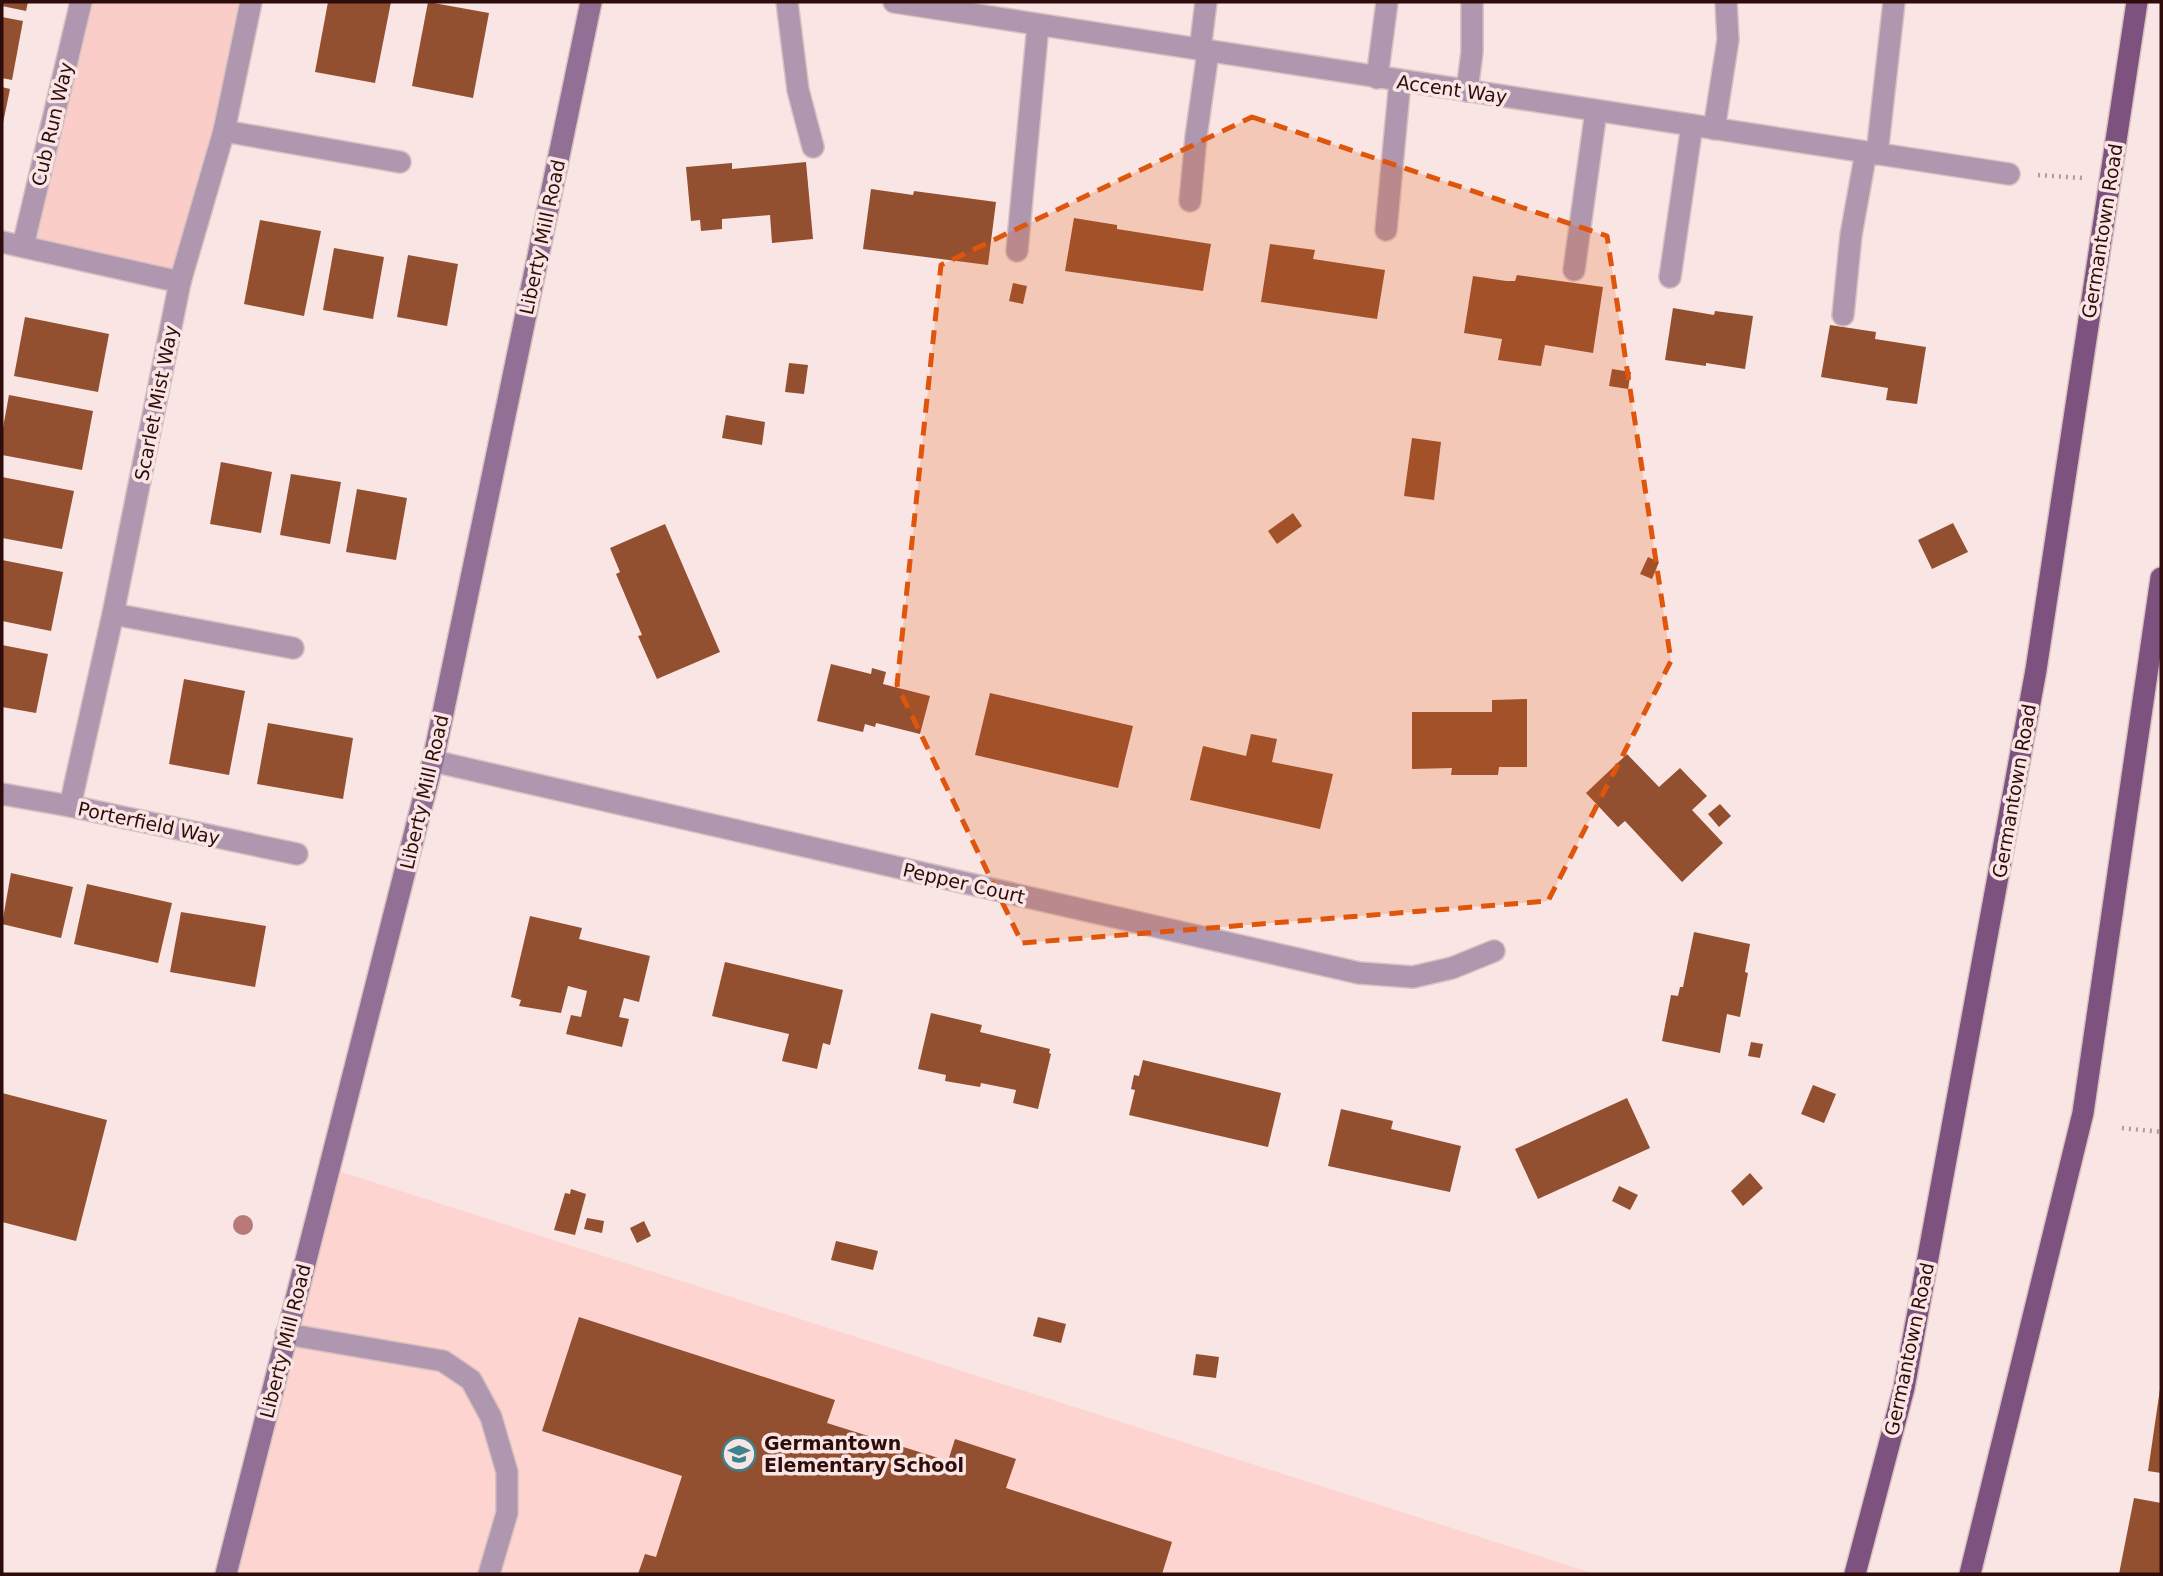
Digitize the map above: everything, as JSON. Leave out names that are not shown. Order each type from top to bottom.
[{"type":"main road","name":"Germantown Road","points":[[1855,1574],[1904,1388],[1979,988],[2036,670],[2137,2]]},
{"type":"main road","points":[[1970,1574],[2083,1113],[2161,578]]},
{"type":"street","name":"Cub Run Way","points":[[23,246],[81,2]]},
{"type":"street","name":"Scarlet Mist Way","points":[[70,806],[113,614],[180,282],[224,131],[251,2]]},
{"type":"street","name":"Liberty Mill Road","points":[[226,1574],[433,761],[592,2]]},
{"type":"street","points":[[787,2],[796,80],[813,147]]},
{"type":"street","name":"Accent Way","points":[[894,2],[2009,174]]},
{"type":"street","points":[[1190,201],[1206,2]]},
{"type":"street","points":[[1377,78],[1388,2]]},
{"type":"street","points":[[1467,91],[1472,52],[1472,2]]},
{"type":"street","points":[[1714,129],[1728,40],[1726,2]]},
{"type":"street","points":[[1843,315],[1852,235],[1872,153],[1895,2]]},
{"type":"street","points":[[1017,251],[1038,25]]},
{"type":"street","points":[[1386,230],[1400,81]]},
{"type":"street","points":[[1574,270],[1596,111]]},
{"type":"street","points":[[1670,277],[1692,125]]},
{"type":"street","points":[[224,131],[400,162]]},
{"type":"street","points":[[2,242],[180,282]]},
{"type":"street","points":[[113,614],[293,648]]},
{"type":"street","name":"Pepper Court","points":[[433,761],[1360,973],[1413,977],[1452,968],[1494,951]]},
{"type":"street","name":"Porterfield Way","points":[[2,794],[297,854]]},
{"type":"street","points":[[286,1334],[443,1361],[471,1380],[491,1416],[507,1472],[506,1513],[489,1574]]},
{"type":"path","points":[[2009,174],[2110,180]]},
{"type":"path","points":[[2122,1128],[2161,1132]]},
{"type":"highlighted area","points":[[1252,117],[1607,236],[1671,661],[1548,901],[1022,943],[897,685],[941,265]]},
{"type":"shaded area","points":[[81,2],[251,2],[180,282],[23,246]]},
{"type":"shaded area","name":"Germantown Elementary School","points":[[329,1168],[1595,1574],[226,1574]]},
{"type":"building","points":[[2,2],[28,2],[26,11],[2,6]]},
{"type":"building","points":[[328,2],[391,2],[375,83],[315,72]]},
{"type":"building","points":[[428,2],[489,13],[473,98],[412,86]]},
{"type":"building","points":[[2,17],[23,21],[12,80],[2,78]]},
{"type":"building","points":[[2,87],[10,89],[3,123],[2,122]]},
{"type":"building","points":[[806,162],[813,239],[772,243],[770,215],[722,219],[722,229],[701,231],[700,220],[691,221],[686,167],[732,163],[732,169]]},
{"type":"building","points":[[871,189],[913,195],[914,191],[996,202],[988,265],[863,249]]},
{"type":"building","points":[[1074,218],[1117,225],[1117,229],[1211,244],[1203,291],[1065,271]]},
{"type":"building","points":[[260,220],[321,231],[304,316],[244,304]]},
{"type":"building","points":[[1270,244],[1315,250],[1313,259],[1385,270],[1377,319],[1261,302]]},
{"type":"building","points":[[334,248],[384,257],[373,319],[323,310]]},
{"type":"building","points":[[408,255],[458,264],[447,326],[397,317]]},
{"type":"building","points":[[1517,275],[1603,287],[1593,353],[1545,345],[1541,366],[1498,360],[1502,339],[1464,333],[1473,276],[1515,281]]},
{"type":"building","points":[[1013,283],[1027,286],[1023,304],[1009,301]]},
{"type":"building","points":[[1673,308],[1714,315],[1715,311],[1753,316],[1745,369],[1665,360]]},
{"type":"building","points":[[25,317],[109,334],[98,392],[14,376]]},
{"type":"building","points":[[1830,325],[1876,332],[1875,339],[1926,347],[1917,404],[1886,400],[1888,388],[1821,377]]},
{"type":"building","points":[[789,363],[808,365],[804,394],[785,392]]},
{"type":"building","points":[[1612,369],[1631,372],[1628,389],[1609,386]]},
{"type":"building","points":[[9,395],[93,411],[82,470],[2,455],[2,433]]},
{"type":"building","points":[[726,415],[765,422],[762,445],[722,438]]},
{"type":"building","points":[[1412,438],[1441,442],[1434,500],[1404,496]]},
{"type":"building","points":[[221,462],[272,472],[261,533],[210,524]]},
{"type":"building","points":[[291,474],[341,482],[330,544],[280,535]]},
{"type":"building","points":[[2,477],[74,491],[62,549],[2,538]]},
{"type":"building","points":[[357,489],[407,498],[396,560],[346,552]]},
{"type":"building","points":[[1293,513],[1302,526],[1277,544],[1268,531]]},
{"type":"building","points":[[1953,523],[1968,552],[1932,569],[1918,540]]},
{"type":"building","points":[[665,524],[720,652],[657,679],[638,636],[642,635],[616,574],[620,572],[610,548]]},
{"type":"building","points":[[1648,557],[1659,562],[1652,579],[1640,574]]},
{"type":"building","points":[[2,560],[63,572],[51,631],[2,621]]},
{"type":"building","points":[[2,645],[48,654],[36,713],[2,707]]},
{"type":"building","points":[[831,664],[871,674],[872,668],[886,672],[883,684],[930,696],[920,734],[876,723],[875,727],[865,724],[863,732],[817,721]]},
{"type":"building","points":[[184,679],[245,691],[229,775],[169,764]]},
{"type":"building","points":[[990,693],[1133,726],[1118,788],[975,755]]},
{"type":"building","points":[[1527,699],[1527,767],[1499,767],[1498,775],[1451,775],[1452,768],[1412,769],[1412,712],[1492,712],[1492,700]]},
{"type":"building","points":[[268,723],[353,738],[343,799],[257,784]]},
{"type":"building","points":[[1251,734],[1277,739],[1272,762],[1333,774],[1320,829],[1190,800],[1203,746],[1246,756]]},
{"type":"building","points":[[1627,754],[1659,787],[1680,768],[1707,796],[1692,810],[1723,843],[1682,882],[1625,821],[1618,827],[1586,793]]},
{"type":"building","points":[[1720,804],[1731,816],[1719,827],[1708,814]]},
{"type":"building","points":[[11,873],[73,887],[61,938],[2,924]]},
{"type":"building","points":[[87,884],[172,903],[158,963],[74,944]]},
{"type":"building","points":[[181,912],[266,926],[255,987],[170,972]]},
{"type":"building","points":[[530,916],[582,928],[579,939],[650,956],[639,1002],[624,998],[619,1017],[629,1019],[622,1047],[566,1034],[571,1015],[581,1017],[587,991],[568,986],[561,1013],[519,1006],[521,1000],[511,997]]},
{"type":"building","points":[[1694,932],[1750,944],[1740,1017],[1727,1014],[1720,1053],[1662,1041],[1671,995],[1678,996],[1680,987],[1683,987]]},
{"type":"building","points":[[725,962],[843,990],[830,1045],[823,1043],[817,1069],[782,1061],[789,1034],[712,1016]]},
{"type":"building","points":[[931,1013],[982,1025],[980,1032],[1050,1049],[1038,1109],[1013,1103],[1016,1090],[981,1083],[980,1087],[945,1081],[946,1075],[918,1069]]},
{"type":"building","points":[[1751,1042],[1763,1044],[1760,1058],[1748,1056]]},
{"type":"building","points":[[1143,1060],[1281,1093],[1268,1147],[1129,1115],[1135,1090],[1131,1089],[1134,1075],[1139,1076]]},
{"type":"building","points":[[1813,1085],[1836,1094],[1824,1123],[1801,1114]]},
{"type":"building","points":[[2,1093],[107,1120],[76,1241],[2,1222]]},
{"type":"building","points":[[1627,1098],[1650,1148],[1538,1199],[1515,1149]]},
{"type":"building","points":[[1341,1109],[1393,1121],[1391,1129],[1461,1146],[1450,1192],[1328,1166]]},
{"type":"building","points":[[1750,1173],[1763,1188],[1743,1206],[1731,1191]]},
{"type":"building","points":[[1619,1186],[1638,1195],[1630,1210],[1612,1201]]},
{"type":"building","points":[[571,1189],[586,1194],[575,1235],[554,1230],[565,1193],[570,1194]]},
{"type":"building","points":[[587,1218],[604,1221],[602,1233],[584,1229]]},
{"type":"building","points":[[644,1221],[651,1236],[637,1243],[630,1228]]},
{"type":"building","points":[[836,1241],[878,1251],[873,1270],[831,1260]]},
{"type":"building","points":[[579,1317],[835,1400],[827,1423],[948,1461],[955,1439],[1016,1459],[1006,1488],[1172,1542],[1162,1574],[638,1574],[645,1554],[656,1557],[682,1476],[542,1431]]},
{"type":"building","points":[[1038,1317],[1066,1324],[1061,1343],[1033,1336]]},
{"type":"building","points":[[1196,1354],[1219,1357],[1216,1378],[1193,1375]]},
{"type":"building","points":[[2161,1389],[2161,1473],[2148,1471]]},
{"type":"building","points":[[2134,1498],[2161,1503],[2161,1574],[2119,1574]]},
{"type":"place","name":"Germantown Elementary School","points":[[739,1454]]}]
